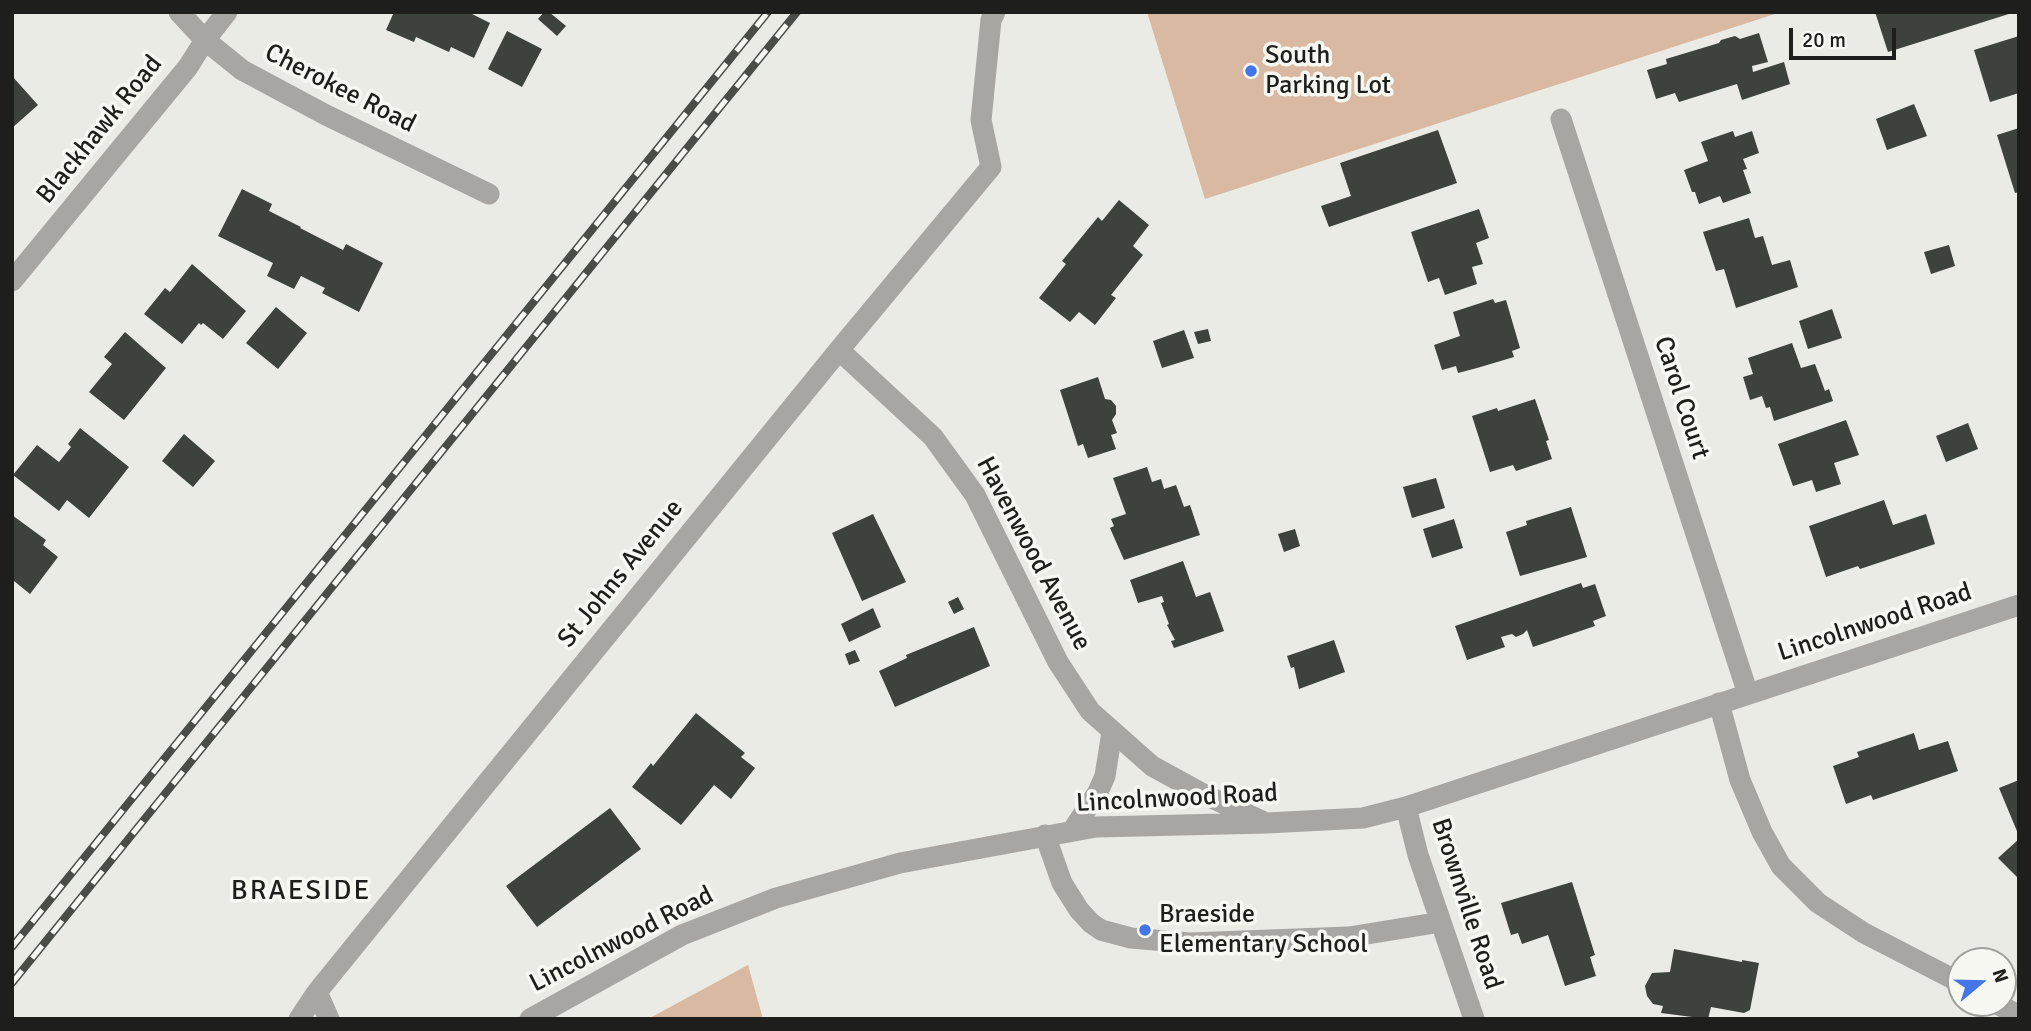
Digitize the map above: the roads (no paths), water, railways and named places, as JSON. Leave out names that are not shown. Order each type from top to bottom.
[{"type":"street","name":"Cherokee Road","points":[[179,12],[205,40],[253,76],[326,115],[489,194]]},
{"type":"street","name":"Blackhawk Road","points":[[12,281],[188,67],[227,12]]},
{"type":"street","name":"St Johns Avenue","points":[[299,1019],[317,992],[991,167],[981,120],[991,20],[995,12]]},
{"type":"street","name":"Carol Court","points":[[1561,119],[1748,694]]},
{"type":"street","name":"Havenwood Avenue","points":[[839,350],[933,437],[975,495],[1058,662],[1090,711],[1152,766],[1205,795],[1267,823]]},
{"type":"street","name":"Lincolnwood Road","points":[[530,1019],[682,935],[776,898],[900,863],[1096,827],[1363,818],[1406,807],[2019,605]]},
{"type":"street","points":[[1719,704],[1740,780],[1762,832],[1782,866],[1818,903],[1864,933],[1947,976]]},
{"type":"street","points":[[1072,831],[1098,792],[1105,776],[1112,732]]},
{"type":"street","name":"Brownville Road","points":[[1406,807],[1418,855],[1474,1019]]},
{"type":"street","points":[[1045,835],[1062,883],[1079,910],[1101,930],[1131,938],[1190,943],[1349,937],[1441,922]]},
{"type":"street","points":[[317,992],[329,1019]]},
{"type":"railway","points":[[12,947],[768,12]]},
{"type":"railway","points":[[12,983],[797,12]]},
{"type":"place","name":"South Parking Lot","points":[[1251,71]]},
{"type":"place","name":"Braeside Elementary School","points":[[1145,930]]},
{"type":"district","name":"BRAESIDE","points":[[301,892]]}]
